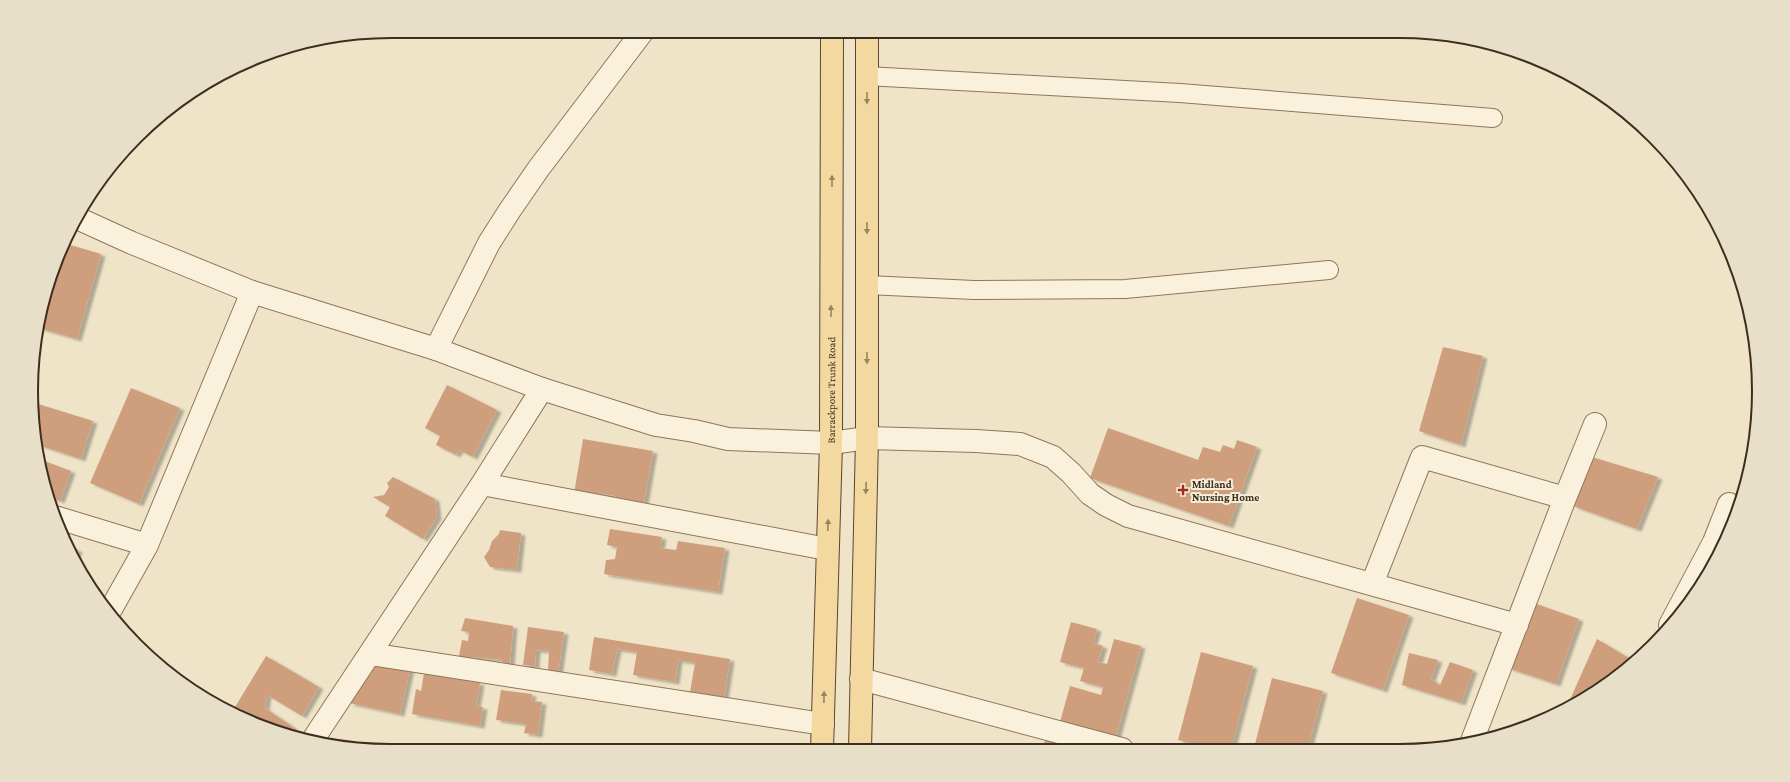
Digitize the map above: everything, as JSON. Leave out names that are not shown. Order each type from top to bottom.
[{"type":"main road","name":"Barrackpore Trunk Road","points":[[822,744],[831,443],[832,38]]},
{"type":"main road","points":[[860,744],[867,438],[867,38]]},
{"type":"street","points":[[436,349],[489,243],[510,210],[539,168],[638,38]]},
{"type":"street","points":[[82,220],[132,244],[252,292],[436,349],[542,389],[656,425],[694,431],[728,439],[831,443],[867,438],[976,441],[1020,444],[1053,457],[1071,473],[1090,494],[1106,505],[1128,516],[1517,624]]},
{"type":"street","points":[[112,607],[148,545],[252,292]]},
{"type":"street","points":[[316,736],[482,484],[542,389]]},
{"type":"street","points":[[1474,736],[1595,424]]},
{"type":"street","points":[[1372,584],[1422,457],[1565,498]]},
{"type":"street","points":[[482,484],[827,548]]},
{"type":"street","points":[[1689,593],[1717,544],[1729,504]]},
{"type":"street","points":[[63,519],[148,545]]},
{"type":"street","points":[[370,654],[823,724]]},
{"type":"street","points":[[861,678],[1104,744]]},
{"type":"lane","points":[[866,76],[1180,93],[1493,118]]},
{"type":"lane","points":[[867,284],[974,290],[1125,289],[1329,270]]},
{"type":"building","points":[[70,245],[101,254],[77,339],[44,329],[50,300]]},
{"type":"building","points":[[1443,347],[1483,356],[1461,445],[1419,431]]},
{"type":"building","points":[[447,385],[497,410],[473,457],[459,450],[456,455],[436,445],[440,436],[425,428]]},
{"type":"building","points":[[131,388],[180,408],[139,504],[90,483]]},
{"type":"building","points":[[39,404],[93,421],[81,459],[43,446]]},
{"type":"building","points":[[1108,428],[1198,460],[1203,447],[1220,452],[1223,445],[1234,449],[1237,440],[1257,447],[1229,526],[1090,478]]},
{"type":"building","points":[[583,439],[653,451],[643,508],[615,503],[616,496],[598,493],[597,499],[574,494]]},
{"type":"building","points":[[1592,457],[1658,477],[1637,529],[1573,506]]},
{"type":"building","points":[[45,461],[71,471],[60,501],[55,499]]},
{"type":"building","points":[[393,477],[435,499],[437,517],[423,539],[385,516],[390,507],[373,497],[384,495],[389,487],[387,483]]},
{"type":"building","points":[[610,529],[662,537],[660,548],[676,550],[678,541],[725,548],[718,592],[604,574],[606,560],[615,559],[617,547],[607,545]]},
{"type":"building","points":[[500,530],[521,533],[517,570],[490,567],[484,557],[489,550],[492,541],[499,534]]},
{"type":"building","points":[[1357,598],[1409,615],[1383,690],[1331,673]]},
{"type":"building","points":[[1531,602],[1579,619],[1556,684],[1508,668]]},
{"type":"building","points":[[465,618],[513,626],[510,665],[503,664],[503,660],[473,657],[466,663],[458,661],[462,640],[468,641],[469,632],[461,631]]},
{"type":"building","points":[[1071,622],[1097,629],[1093,643],[1103,646],[1098,662],[1107,664],[1114,639],[1141,646],[1116,737],[1060,722],[1070,686],[1101,695],[1103,687],[1080,681],[1084,668],[1060,662]]},
{"type":"building","points":[[528,627],[564,632],[558,674],[548,671],[549,651],[536,650],[535,666],[523,665]]},
{"type":"building","points":[[594,637],[730,659],[724,697],[690,692],[695,663],[678,660],[675,682],[633,675],[637,652],[617,649],[612,674],[589,670]]},
{"type":"building","points":[[1597,639],[1629,658],[1595,685],[1570,700]]},
{"type":"building","points":[[1201,652],[1253,666],[1232,744],[1193,744],[1178,740]]},
{"type":"building","points":[[1409,653],[1438,660],[1431,679],[1440,685],[1450,662],[1473,670],[1461,703],[1402,685]]},
{"type":"building","points":[[266,656],[319,687],[302,716],[267,695],[265,708],[293,727],[292,729],[235,708]]},
{"type":"building","points":[[378,661],[410,668],[400,714],[349,703]]},
{"type":"building","points":[[424,673],[480,683],[476,706],[483,707],[480,726],[412,714],[416,689],[421,691]]},
{"type":"building","points":[[1272,678],[1323,691],[1309,744],[1255,744]]},
{"type":"building","points":[[501,690],[532,694],[531,701],[542,702],[538,735],[524,733],[526,724],[496,720]]},
{"type":"building","points":[[1046,738],[1066,744],[1044,744]]},
{"type":"place","name":"Midland Nursing Home","points":[[1183,490]]}]
